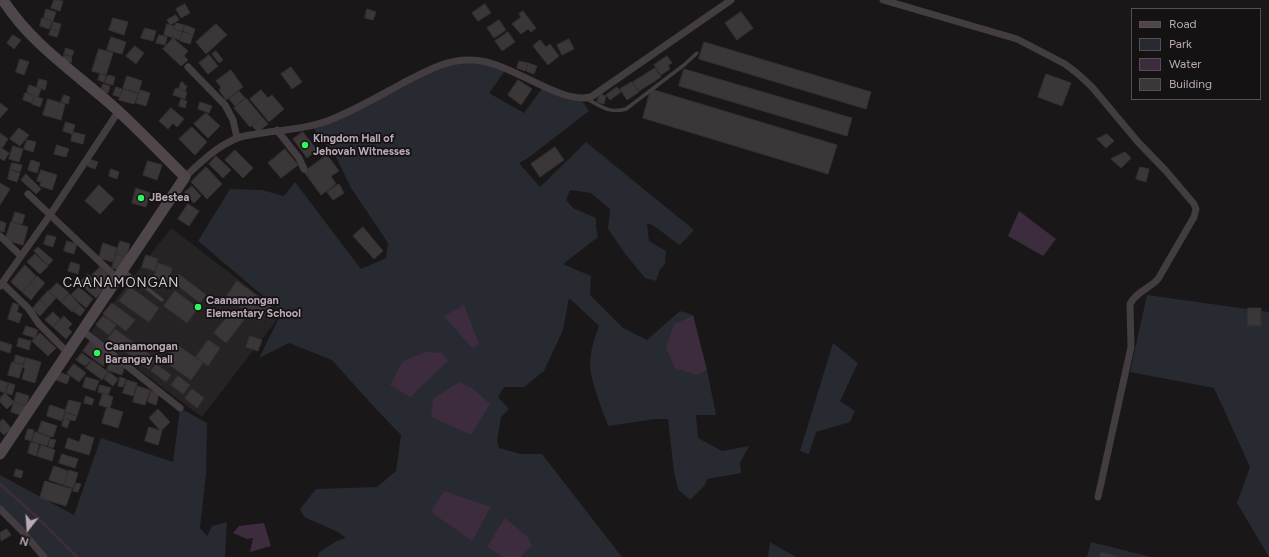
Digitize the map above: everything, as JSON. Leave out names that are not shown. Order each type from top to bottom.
[{"type":"street","points":[[3,0],[19,23],[35,40],[118,112],[185,177]]},
{"type":"street","points":[[0,454],[121,275],[185,177],[207,155],[224,144],[237,138],[311,125],[330,120],[434,67],[459,60],[472,60],[497,64],[567,95],[586,98],[591,97],[731,0]]},
{"type":"street","points":[[883,0],[1018,39],[1065,64],[1092,87],[1138,142],[1166,170],[1194,204],[1196,209],[1194,217],[1158,279],[1152,286],[1133,298],[1130,304],[1131,347],[1098,497]]},
{"type":"street","points":[[188,67],[225,105],[232,120],[237,138]]},
{"type":"street","points":[[68,353],[39,324],[28,308],[1,285],[50,215],[118,112]]},
{"type":"street","points":[[277,130],[299,158],[304,169]]},
{"type":"street","points":[[28,194],[50,215],[121,275]]},
{"type":"street","points":[[0,236],[21,256]]},
{"type":"street","points":[[83,331],[180,408]]},
{"type":"street","points":[[0,510],[21,530],[44,557]]},
{"type":"lane","points":[[586,98],[608,110],[617,111],[626,109],[698,53]]},
{"type":"lane","points":[[121,275],[162,300]]},
{"type":"shaded area","name":"Caanamongan Elementary School","points":[[171,228],[282,313],[202,417],[90,333]]},
{"type":"green space","points":[[465,60],[507,68],[489,93],[524,113],[544,86],[580,98],[589,111],[528,158],[519,163],[540,187],[586,142],[694,230],[680,245],[656,227],[647,223],[649,241],[666,251],[665,264],[660,269],[656,281],[645,278],[626,255],[608,229],[610,209],[591,193],[570,190],[566,200],[573,208],[596,218],[598,237],[563,264],[591,276],[590,295],[623,328],[647,340],[680,311],[693,315],[674,324],[697,375],[707,370],[716,415],[696,415],[698,438],[722,451],[749,446],[740,463],[741,473],[707,479],[705,485],[690,500],[678,489],[674,472],[668,419],[655,419],[608,426],[595,388],[590,366],[595,336],[599,326],[569,298],[563,330],[544,371],[524,387],[504,387],[498,397],[509,409],[501,417],[497,441],[499,448],[521,454],[542,454],[622,557],[318,557],[319,552],[337,541],[346,538],[338,532],[304,517],[300,509],[316,489],[377,487],[396,471],[401,435],[332,360],[289,343],[259,358],[282,312],[198,241],[230,189],[262,190],[284,196],[295,182],[361,269],[386,258],[388,243],[351,188],[337,159],[311,125],[397,86],[434,67]]},
{"type":"green space","points":[[1147,295],[1269,312],[1269,557],[1237,503],[1250,467],[1214,388],[1130,372]]},
{"type":"green space","points":[[833,343],[858,363],[840,401],[855,411],[850,422],[816,432],[809,454],[800,451]]},
{"type":"green space","points":[[180,408],[207,423],[206,474],[200,528],[207,536],[212,526],[227,522],[225,557],[43,557],[0,511],[0,475],[74,515],[101,438],[173,462]]},
{"type":"green space","points":[[770,542],[796,557],[768,557]]},
{"type":"green space","points":[[1091,542],[1151,557],[1087,557]]},
{"type":"water","points":[[1019,211],[1056,239],[1043,256],[1008,236]]},
{"type":"water","points":[[464,305],[479,344],[472,348],[444,316]]},
{"type":"water","points":[[693,315],[707,370],[697,375],[675,368],[666,348],[674,324]]},
{"type":"water","points":[[425,352],[442,353],[448,361],[410,397],[390,385],[403,361]]},
{"type":"water","points":[[459,382],[472,388],[490,404],[471,435],[431,417],[433,399]]},
{"type":"water","points":[[444,491],[491,507],[472,541],[431,512]]},
{"type":"water","points":[[505,518],[528,537],[532,546],[520,557],[501,557],[487,547]]},
{"type":"water","points":[[264,523],[271,546],[250,552],[253,538],[247,539],[233,533],[239,526]]},
{"type":"building","points":[[54,0],[63,1],[60,11],[51,8]]},
{"type":"building","points":[[185,4],[190,13],[181,18],[176,9]]},
{"type":"building","points":[[485,4],[491,13],[478,21],[472,13]]},
{"type":"building","points":[[46,9],[56,12],[53,21],[44,18]]},
{"type":"building","points":[[367,9],[376,12],[373,20],[365,18]]},
{"type":"building","points":[[523,11],[536,28],[531,32],[528,29],[521,34],[512,24],[521,17],[519,14]]},
{"type":"building","points":[[741,12],[753,28],[737,40],[725,23]]},
{"type":"building","points":[[176,15],[179,20],[170,25],[167,20]]},
{"type":"building","points":[[42,18],[52,21],[49,29],[40,26]]},
{"type":"building","points":[[113,18],[128,22],[124,35],[109,30]]},
{"type":"building","points":[[499,20],[506,30],[494,38],[487,28]]},
{"type":"building","points":[[53,22],[61,24],[59,31],[51,29]]},
{"type":"building","points":[[176,23],[184,25],[182,31],[174,29]]},
{"type":"building","points":[[167,24],[174,26],[174,29],[182,32],[180,40],[164,35]]},
{"type":"building","points":[[216,24],[227,35],[206,54],[196,42]]},
{"type":"building","points":[[185,25],[195,29],[193,35],[183,31]]},
{"type":"building","points":[[145,28],[156,31],[153,41],[141,38]]},
{"type":"building","points":[[51,29],[59,31],[57,37],[49,35]]},
{"type":"building","points":[[183,32],[193,35],[190,44],[180,41]]},
{"type":"building","points":[[508,32],[515,42],[502,51],[495,41]]},
{"type":"building","points":[[13,35],[21,40],[14,49],[7,43]]},
{"type":"building","points":[[159,35],[167,37],[165,45],[156,43]]},
{"type":"building","points":[[111,37],[126,42],[122,54],[107,50]]},
{"type":"building","points":[[173,38],[188,51],[184,56],[188,60],[181,66],[163,49]]},
{"type":"building","points":[[569,39],[574,49],[562,55],[557,45]]},
{"type":"building","points":[[540,40],[546,47],[550,44],[559,56],[548,65],[533,46]]},
{"type":"building","points":[[704,42],[871,92],[866,109],[699,59]]},
{"type":"building","points":[[135,46],[144,53],[136,64],[126,56]]},
{"type":"building","points":[[66,48],[74,51],[72,56],[64,54]]},
{"type":"building","points":[[99,49],[113,53],[106,75],[92,71]]},
{"type":"building","points":[[216,51],[223,60],[219,63],[212,54]]},
{"type":"building","points":[[64,55],[72,57],[71,63],[62,60]]},
{"type":"building","points":[[209,55],[218,66],[208,74],[199,63]]},
{"type":"building","points":[[667,56],[672,63],[668,65],[670,69],[661,75],[654,65]]},
{"type":"building","points":[[20,59],[29,62],[24,75],[16,72]]},
{"type":"building","points":[[519,61],[528,63],[525,71],[517,68]]},
{"type":"building","points":[[528,63],[537,66],[534,74],[526,71]]},
{"type":"building","points":[[291,67],[302,82],[292,89],[281,74]]},
{"type":"building","points":[[655,68],[661,77],[639,91],[633,82]]},
{"type":"building","points":[[684,69],[852,118],[847,136],[679,86]]},
{"type":"building","points":[[231,70],[243,87],[226,100],[219,90],[221,87],[216,81]]},
{"type":"building","points":[[100,74],[106,76],[104,82],[98,80]]},
{"type":"building","points":[[1046,74],[1071,83],[1062,106],[1038,97]]},
{"type":"building","points":[[108,75],[115,77],[113,85],[105,83]]},
{"type":"building","points":[[127,76],[142,81],[138,93],[123,88]]},
{"type":"building","points":[[39,79],[47,81],[45,90],[37,87]]},
{"type":"building","points":[[518,80],[532,89],[521,105],[508,95]]},
{"type":"building","points":[[181,82],[187,86],[185,91],[179,89]]},
{"type":"building","points":[[632,82],[639,92],[627,100],[620,89]]},
{"type":"building","points":[[103,84],[110,86],[108,93],[101,91]]},
{"type":"building","points":[[29,85],[41,89],[38,97],[27,93]]},
{"type":"building","points":[[116,87],[122,89],[120,97],[113,95]]},
{"type":"building","points":[[617,87],[621,92],[610,100],[606,95]]},
{"type":"building","points":[[176,88],[187,92],[185,99],[173,95]]},
{"type":"building","points":[[123,89],[138,94],[134,104],[119,100]]},
{"type":"building","points":[[651,89],[837,145],[828,174],[643,118]]},
{"type":"building","points":[[140,90],[150,93],[146,106],[136,103]]},
{"type":"building","points":[[261,90],[268,98],[272,95],[284,109],[269,122],[250,99]]},
{"type":"building","points":[[239,91],[245,98],[235,106],[229,99]]},
{"type":"building","points":[[25,93],[34,96],[32,103],[23,100]]},
{"type":"building","points":[[600,94],[606,96],[604,104],[597,102]]},
{"type":"building","points":[[64,95],[70,97],[68,104],[61,102]]},
{"type":"building","points":[[34,96],[43,99],[40,107],[32,104]]},
{"type":"building","points":[[246,98],[262,117],[250,127],[234,108]]},
{"type":"building","points":[[48,99],[65,104],[61,120],[43,115]]},
{"type":"building","points":[[181,99],[187,101],[185,108],[179,106]]},
{"type":"building","points":[[200,102],[212,106],[209,113],[198,109]]},
{"type":"building","points":[[0,103],[8,109],[0,118]]},
{"type":"building","points":[[171,108],[184,119],[177,127],[173,123],[168,129],[159,121]]},
{"type":"building","points":[[206,113],[220,126],[208,138],[194,124]]},
{"type":"building","points":[[262,117],[268,124],[258,132],[252,126]]},
{"type":"building","points":[[66,122],[75,125],[72,134],[63,131]]},
{"type":"building","points":[[192,127],[207,142],[195,155],[179,139]]},
{"type":"building","points":[[19,128],[29,135],[20,146],[10,139]]},
{"type":"building","points":[[73,132],[85,135],[83,144],[71,141]]},
{"type":"building","name":"Kingdom Hall of Jehovah Witnesses","points":[[303,132],[317,150],[307,158],[293,139]]},
{"type":"building","points":[[0,133],[8,139],[2,148],[0,146]]},
{"type":"building","points":[[1107,134],[1114,141],[1106,148],[1097,139]]},
{"type":"building","points":[[27,140],[36,142],[33,152],[24,149]]},
{"type":"building","points":[[57,145],[69,149],[66,157],[54,154]]},
{"type":"building","points":[[13,146],[23,149],[19,162],[9,159]]},
{"type":"building","points":[[0,147],[9,153],[4,161],[0,158]]},
{"type":"building","points":[[555,147],[564,160],[540,177],[531,164]]},
{"type":"building","points":[[285,149],[298,165],[281,178],[268,163]]},
{"type":"building","points":[[235,150],[253,168],[243,178],[225,160]]},
{"type":"building","points":[[1125,152],[1131,158],[1121,168],[1111,159]]},
{"type":"building","points":[[327,155],[339,171],[331,176],[336,184],[321,195],[304,172]]},
{"type":"building","points":[[216,156],[231,170],[223,178],[209,164]]},
{"type":"building","points":[[89,159],[98,162],[95,169],[87,166]]},
{"type":"building","points":[[31,160],[40,163],[37,173],[28,170]]},
{"type":"building","points":[[148,161],[162,165],[157,180],[143,175]]},
{"type":"building","points":[[12,163],[22,165],[20,172],[10,169]]},
{"type":"building","points":[[206,167],[222,184],[207,199],[191,182]]},
{"type":"building","points":[[1140,167],[1149,169],[1146,182],[1136,179]]},
{"type":"building","points":[[111,169],[119,172],[117,179],[109,176]]},
{"type":"building","points":[[10,170],[20,173],[17,182],[8,179]]},
{"type":"building","points":[[41,170],[57,175],[52,190],[40,186],[41,182],[37,181]]},
{"type":"building","points":[[26,174],[41,189],[36,194],[21,180]]},
{"type":"building","points":[[0,183],[10,189],[0,205]]},
{"type":"building","points":[[339,184],[344,193],[333,200],[327,192]]},
{"type":"building","points":[[99,185],[114,199],[100,214],[85,201]]},
{"type":"building","points":[[192,186],[201,196],[194,203],[184,193]]},
{"type":"building","name":"JBestea","points":[[136,188],[150,193],[146,207],[132,203]]},
{"type":"building","points":[[188,204],[199,211],[189,226],[178,219]]},
{"type":"building","points":[[15,212],[25,215],[22,224],[12,222]]},
{"type":"building","points":[[0,221],[6,223],[4,232],[0,231]]},
{"type":"building","points":[[11,222],[28,227],[23,245],[5,240]]},
{"type":"building","points":[[363,227],[383,251],[374,259],[353,236]]},
{"type":"building","points":[[47,235],[56,237],[53,247],[44,244]]},
{"type":"building","points":[[67,241],[77,244],[74,254],[64,251]]},
{"type":"building","points":[[120,241],[130,244],[126,257],[116,254]]},
{"type":"building","points":[[103,243],[117,248],[113,262],[99,258]]},
{"type":"building","points":[[38,247],[53,260],[48,265],[34,251]]},
{"type":"building","points":[[35,254],[48,266],[40,274],[27,262]]},
{"type":"building","points":[[116,254],[126,257],[122,271],[112,268]]},
{"type":"building","points":[[146,255],[158,259],[155,271],[142,267]]},
{"type":"building","points":[[71,262],[80,265],[78,274],[68,271]]},
{"type":"building","points":[[158,263],[172,268],[168,282],[154,278]]},
{"type":"building","points":[[25,265],[36,276],[22,292],[11,282]]},
{"type":"building","points":[[100,267],[113,280],[106,288],[92,275]]},
{"type":"building","points":[[88,274],[104,289],[96,298],[79,283]]},
{"type":"building","points":[[179,274],[206,295],[200,303],[173,282]]},
{"type":"building","points":[[37,276],[45,283],[38,291],[30,283]]},
{"type":"building","points":[[237,281],[271,306],[260,322],[226,297]]},
{"type":"building","points":[[30,283],[38,291],[31,300],[22,292]]},
{"type":"building","points":[[57,283],[69,293],[61,302],[49,291]]},
{"type":"building","points":[[79,287],[93,299],[86,308],[71,295]]},
{"type":"building","points":[[130,287],[159,308],[149,322],[119,301]]},
{"type":"building","points":[[48,291],[56,298],[48,307],[40,300]]},
{"type":"building","points":[[175,291],[198,308],[187,323],[164,306]]},
{"type":"building","points":[[69,294],[79,304],[72,312],[61,302]]},
{"type":"building","points":[[40,300],[48,307],[40,316],[32,309]]},
{"type":"building","points":[[13,303],[19,305],[17,312],[22,314],[19,323],[8,319]]},
{"type":"building","points":[[112,303],[135,320],[126,331],[103,314]]},
{"type":"building","points":[[79,304],[85,310],[80,316],[73,311]]},
{"type":"building","points":[[1248,308],[1261,308],[1261,326],[1248,325]]},
{"type":"building","points":[[232,311],[244,320],[226,343],[214,333]]},
{"type":"building","points":[[53,312],[60,319],[53,327],[45,320]]},
{"type":"building","points":[[64,316],[72,324],[68,328],[72,332],[66,339],[53,327]]},
{"type":"building","points":[[103,316],[116,325],[109,335],[96,325]]},
{"type":"building","points":[[26,326],[38,330],[35,338],[23,334]]},
{"type":"building","points":[[115,329],[156,359],[149,369],[108,339]]},
{"type":"building","points":[[40,333],[56,348],[48,356],[32,341]]},
{"type":"building","points":[[250,336],[262,340],[258,351],[246,347]]},
{"type":"building","points":[[19,338],[31,341],[29,350],[17,346]]},
{"type":"building","name":"Caanamongan Barangay hall","points":[[91,340],[111,356],[103,366],[83,351]]},
{"type":"building","points":[[208,340],[220,348],[208,366],[196,357]]},
{"type":"building","points":[[0,341],[12,345],[10,353],[0,350]]},
{"type":"building","points":[[176,344],[203,363],[191,380],[164,361]]},
{"type":"building","points":[[82,353],[91,360],[85,366],[76,360]]},
{"type":"building","points":[[16,355],[25,358],[23,364],[14,362]]},
{"type":"building","points":[[26,358],[41,362],[35,383],[22,379],[25,368],[23,367]]},
{"type":"building","points":[[92,360],[108,372],[102,380],[86,368]]},
{"type":"building","points":[[110,361],[125,366],[122,375],[107,370]]},
{"type":"building","points":[[12,362],[23,365],[19,378],[8,375]]},
{"type":"building","points":[[74,364],[86,373],[79,382],[67,373]]},
{"type":"building","points":[[156,364],[171,375],[166,382],[151,371]]},
{"type":"building","points":[[58,372],[70,376],[67,384],[56,380]]},
{"type":"building","points":[[109,372],[118,379],[113,386],[104,379]]},
{"type":"building","points":[[178,376],[190,385],[183,394],[171,385]]},
{"type":"building","points":[[86,377],[99,381],[95,391],[83,387]]},
{"type":"building","points":[[120,377],[126,379],[123,387],[118,386]]},
{"type":"building","points":[[0,380],[8,383],[5,393],[0,391]]},
{"type":"building","points":[[127,380],[137,383],[133,396],[123,393]]},
{"type":"building","points":[[9,383],[15,385],[12,395],[6,393]]},
{"type":"building","points":[[100,385],[111,388],[108,395],[98,392]]},
{"type":"building","points":[[137,386],[150,390],[145,405],[133,402]]},
{"type":"building","points":[[192,389],[204,398],[197,408],[185,398]]},
{"type":"building","points":[[151,391],[159,394],[156,405],[148,402]]},
{"type":"building","points":[[17,392],[29,396],[26,406],[14,402]]},
{"type":"building","points":[[5,393],[14,402],[7,409],[0,402],[0,398]]},
{"type":"building","points":[[103,393],[113,397],[110,408],[99,405]]},
{"type":"building","points":[[86,396],[94,399],[92,405],[84,403]]},
{"type":"building","points":[[69,400],[81,403],[77,416],[65,412]]},
{"type":"building","points":[[14,402],[26,406],[23,416],[11,412]]},
{"type":"building","points":[[50,405],[65,410],[62,421],[47,416]]},
{"type":"building","points":[[107,407],[123,412],[118,428],[102,423]]},
{"type":"building","points":[[158,409],[170,422],[161,431],[149,418]]},
{"type":"building","points":[[65,413],[77,416],[75,421],[64,418]]},
{"type":"building","points":[[64,418],[70,420],[67,428],[62,426]]},
{"type":"building","points":[[3,419],[11,428],[4,435],[0,431],[0,422]]},
{"type":"building","points":[[42,421],[57,426],[53,437],[38,432]]},
{"type":"building","points":[[149,427],[162,431],[158,445],[145,441]]},
{"type":"building","points":[[28,429],[34,430],[31,441],[25,439]]},
{"type":"building","points":[[35,432],[50,437],[47,446],[32,441]]},
{"type":"building","points":[[82,434],[94,438],[89,455],[65,448],[68,438],[79,442]]},
{"type":"building","points":[[50,439],[56,440],[53,448],[48,446]]},
{"type":"building","points":[[31,442],[39,444],[36,456],[28,453]]},
{"type":"building","points":[[41,445],[55,450],[52,461],[37,456]]},
{"type":"building","points":[[62,454],[78,459],[75,468],[59,463]]},
{"type":"building","points":[[54,466],[68,471],[64,485],[49,480]]},
{"type":"building","points":[[16,469],[23,471],[21,478],[14,476]]},
{"type":"building","points":[[69,470],[78,473],[73,488],[64,485]]},
{"type":"building","points":[[45,481],[72,489],[66,506],[40,498]]},
{"type":"building","points":[[76,483],[81,484],[78,492],[73,491]]},
{"type":"building","points":[[7,529],[11,535],[1,541],[0,533]]},
{"type":"building","points":[[1101,552],[1117,556],[1117,557],[1100,557]]},
{"type":"waterway","points":[[0,484],[37,517],[77,557]]},
{"type":"place","name":"Kingdom Hall of Jehovah Witnesses","points":[[305,145]]},
{"type":"place","name":"JBestea","points":[[141,198]]},
{"type":"place","name":"Caanamongan Elementary School","points":[[198,307]]},
{"type":"place","name":"Caanamongan Barangay hall","points":[[97,353]]},
{"type":"district","name":"CAANAMONGAN","points":[[121,283]]}]
